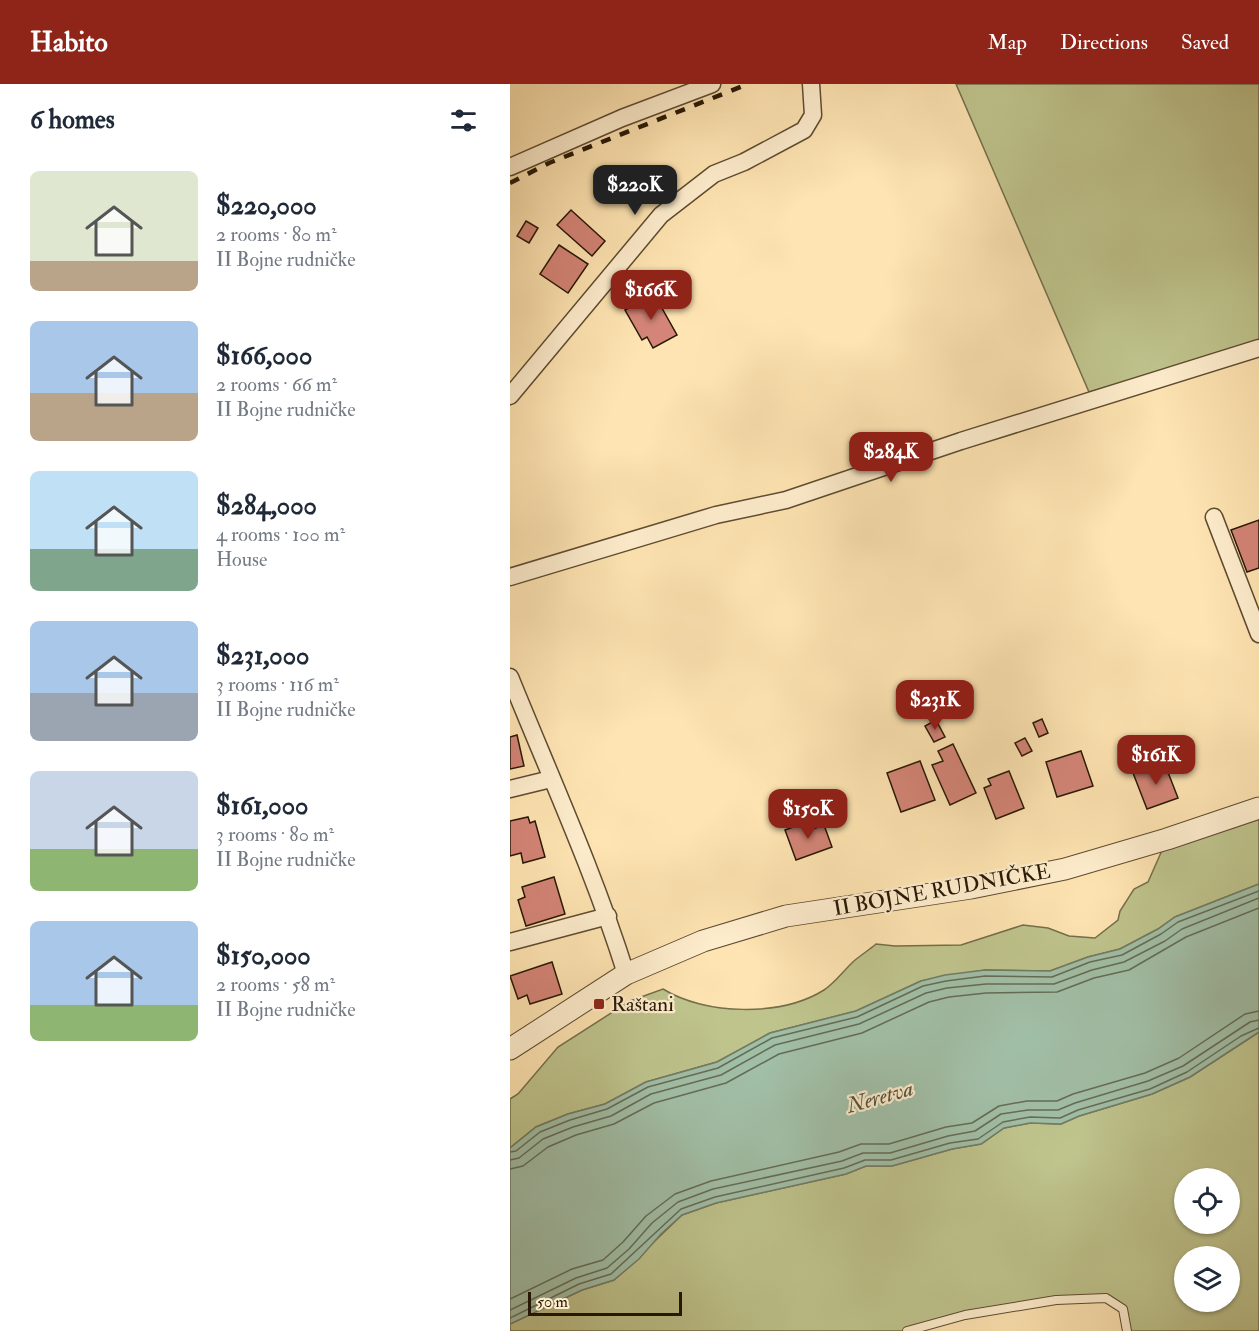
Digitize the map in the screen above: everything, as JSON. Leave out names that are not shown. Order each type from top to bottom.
[{"type":"street","points":[[510,167],[670,91],[712,84]]},
{"type":"street","points":[[510,396],[660,215],[714,174],[744,162],[804,130],[813,115],[811,84]]},
{"type":"street","points":[[510,577],[716,515],[786,500],[961,441],[1259,348]]},
{"type":"street","points":[[1214,517],[1259,634]]},
{"type":"street","points":[[510,677],[551,778],[579,839],[608,916],[626,974]]},
{"type":"street","points":[[510,789],[551,778]]},
{"type":"street","name":"II BOJNE RUDNIČKE","points":[[510,1049],[626,974],[703,941],[786,916],[971,888],[1065,869],[1167,839],[1259,808]]},
{"type":"street","points":[[510,942],[608,916]]},
{"type":"lane","points":[[907,1331],[965,1315],[1085,1297],[1106,1298],[1117,1303],[1123,1309],[1127,1331]]},
{"type":"green space","points":[[956,84],[1259,84],[1259,342],[1089,392]]},
{"type":"green space","points":[[1259,808],[1259,884],[1175,917],[1158,929],[1120,949],[1088,957],[1050,971],[985,970],[921,981],[856,1011],[770,1033],[717,1062],[646,1082],[605,1104],[568,1114],[536,1127],[510,1148],[510,1099],[518,1094],[558,1047],[630,1001],[663,989],[680,998],[721,1008],[765,1008],[787,1005],[824,990],[854,961],[876,944],[961,945],[1023,925],[1048,928],[1069,936],[1095,938],[1118,920],[1120,911],[1134,889],[1148,882],[1167,839]]},
{"type":"green space","points":[[1259,1032],[1259,1331],[1127,1331],[1123,1309],[1106,1298],[1056,1300],[907,1331],[510,1331],[510,1324],[582,1290],[614,1280],[682,1215],[716,1203],[846,1174],[866,1166],[892,1166],[952,1149],[981,1144],[1004,1128],[1030,1123],[1061,1124],[1079,1116],[1152,1094],[1190,1077]]},
{"type":"water","name":"Neretva","points":[[1259,884],[1259,1032],[1190,1077],[1152,1094],[1079,1116],[1061,1124],[1030,1123],[1004,1128],[981,1144],[952,1149],[892,1166],[866,1166],[846,1174],[716,1203],[682,1215],[639,1259],[614,1280],[582,1290],[510,1324],[510,1148],[536,1127],[568,1114],[605,1104],[646,1082],[717,1062],[770,1033],[856,1011],[921,981],[945,975],[985,970],[1050,971],[1088,957],[1120,949],[1158,929],[1175,917]]},
{"type":"building","points":[[571,210],[605,241],[592,256],[557,225]]},
{"type":"building","points":[[526,221],[538,228],[529,243],[517,236]]},
{"type":"building","points":[[559,245],[588,264],[568,293],[540,274]]},
{"type":"building","points":[[654,294],[677,335],[653,348],[647,337],[642,340],[625,310]]},
{"type":"building","points":[[1259,520],[1259,568],[1247,572],[1231,530]]},
{"type":"building","points":[[926,694],[931,705],[917,711],[912,700]]},
{"type":"building","points":[[1042,719],[1048,733],[1039,737],[1033,723]]},
{"type":"building","points":[[936,720],[945,737],[934,742],[925,726]]},
{"type":"building","points":[[517,735],[524,766],[510,769],[510,737]]},
{"type":"building","points":[[1025,738],[1032,751],[1022,756],[1015,743]]},
{"type":"building","points":[[953,744],[976,793],[950,805],[932,765],[943,761],[938,751]]},
{"type":"building","points":[[1081,751],[1093,786],[1057,797],[1046,762]]},
{"type":"building","points":[[920,761],[935,800],[901,812],[887,773]]},
{"type":"building","points":[[1164,762],[1178,798],[1147,809],[1133,773]]},
{"type":"building","points":[[1009,771],[1024,808],[996,819],[984,788],[991,785],[988,779]]},
{"type":"building","points":[[528,817],[530,823],[535,821],[545,857],[523,863],[521,853],[510,856],[510,821]]},
{"type":"building","points":[[807,822],[810,830],[824,825],[832,847],[796,860],[785,830]]},
{"type":"building","points":[[554,877],[565,914],[526,926],[518,900],[525,897],[522,887]]},
{"type":"building","points":[[552,962],[562,994],[530,1004],[527,995],[518,999],[510,976]]},
{"type":"railway","points":[[510,183],[549,163],[748,84]]},
{"type":"place","name":"Raštani","points":[[599,1004]]}]
